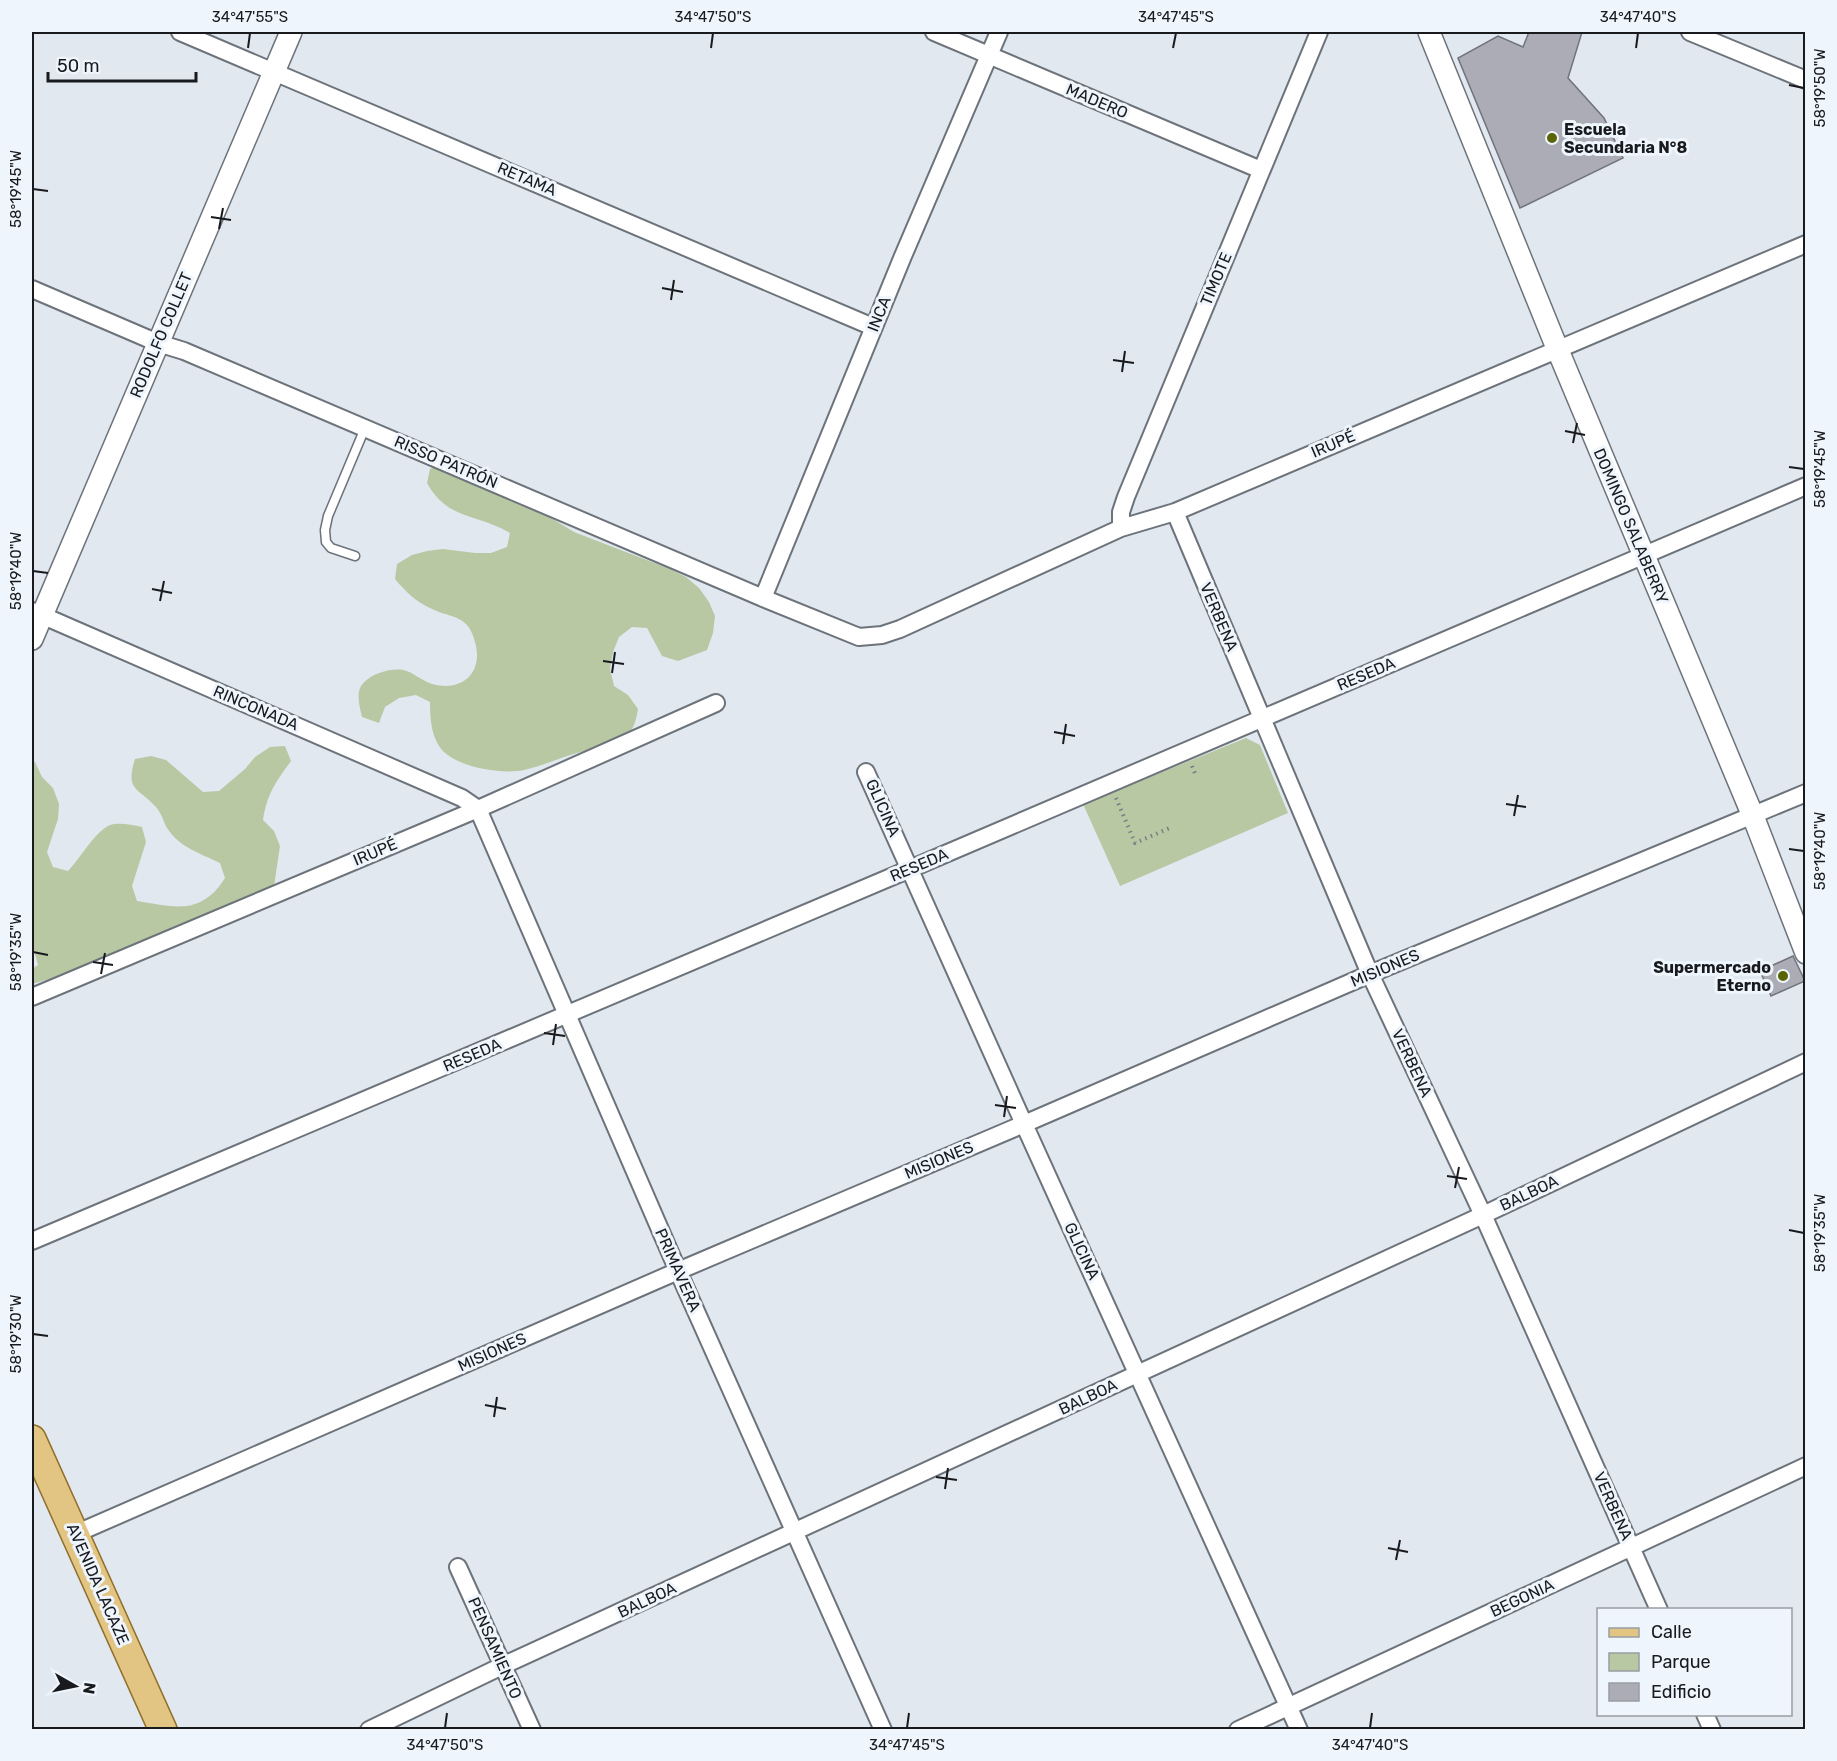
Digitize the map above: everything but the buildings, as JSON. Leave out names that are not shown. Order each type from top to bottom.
[{"type":"main road","name":"AVENIDA LACAZE","points":[[35,1455],[75,1534],[163,1730]]},
{"type":"street","name":"RETAMA","points":[[180,32],[873,327]]},
{"type":"street","name":"RODOLFO COLLET","points":[[32,639],[36,613],[158,343],[291,32]]},
{"type":"street","name":"MADERO","points":[[934,32],[1261,170]]},
{"type":"street","name":"INCA","points":[[763,597],[873,327],[999,32]]},
{"type":"street","name":"TIMOTE","points":[[1121,528],[1121,512],[1126,497],[1319,32]]},
{"type":"street","name":"DOMINGO SALABERRY","points":[[1429,32],[1643,557],[1753,816],[1806,954]]},
{"type":"street","points":[[1690,32],[1806,80]]},
{"type":"street","name":"IRUPÉ","points":[[859,637],[900,629],[1121,528],[1175,512],[1806,243]]},
{"type":"street","name":"RISSO PATRÓN","points":[[32,289],[158,343],[184,351],[859,637]]},
{"type":"street","name":"RESEDA","points":[[32,1241],[1806,486]]},
{"type":"street","name":"VERBENA","points":[[1175,512],[1370,974],[1483,1215],[1658,1608]]},
{"type":"street","name":"RINCONADA","points":[[36,613],[462,798],[478,809]]},
{"type":"street","name":"IRUPÉ","points":[[32,997],[478,809],[717,703]]},
{"type":"street","name":"GLICINA","points":[[866,772],[1299,1730]]},
{"type":"street","name":"MISIONES","points":[[75,1534],[678,1271],[1370,974],[1806,793]]},
{"type":"street","name":"PRIMAVERA","points":[[478,809],[678,1271],[883,1730]]},
{"type":"street","name":"BALBOA","points":[[369,1730],[502,1666],[1483,1215],[1806,1062]]},
{"type":"street","name":"BEGONIA","points":[[1238,1730],[1806,1466]]},
{"type":"street","name":"PENSAMIENTO","points":[[458,1566],[532,1730]]},
{"type":"street","points":[[1706,1716],[1712,1730]]},
{"type":"lane","points":[[355,556],[331,548],[326,542],[325,530],[328,516],[365,428]]},
{"type":"path","points":[[1110,784],[1135,843],[1172,827]]},
{"type":"green space","points":[[445,462],[515,496],[574,532],[686,577],[699,588],[709,602],[715,616],[713,633],[707,650],[678,661],[662,656],[647,628],[632,627],[619,637],[610,669],[614,686],[628,695],[638,709],[632,728],[624,737],[608,745],[531,768],[503,771],[478,768],[445,753],[434,736],[430,702],[416,695],[399,698],[385,707],[379,723],[362,717],[359,702],[361,686],[374,675],[386,671],[403,670],[432,684],[452,686],[467,679],[476,665],[476,646],[473,635],[465,623],[420,602],[395,579],[397,564],[412,555],[443,549],[491,553],[507,547],[510,533],[454,510],[435,495],[427,483],[430,469]]},
{"type":"green space","points":[[1246,738],[1260,745],[1288,813],[1120,886],[1083,804]]},
{"type":"green space","points":[[285,746],[291,761],[272,789],[263,820],[274,831],[280,846],[272,900],[75,972],[32,984],[32,969],[38,965],[32,949],[32,760],[42,777],[53,788],[59,804],[58,819],[47,852],[53,867],[68,871],[102,830],[108,826],[121,824],[142,827],[146,842],[132,886],[137,901],[186,906],[197,904],[216,890],[225,878],[220,863],[191,849],[172,835],[158,810],[135,788],[132,769],[135,759],[151,756],[166,760],[203,792],[219,791],[245,769],[255,757],[270,747]]},
{"type":"place","name":"Escuela Secundaria N°8","points":[[1552,138]]},
{"type":"place","name":"Supermercado Eterno","points":[[1783,976]]}]
